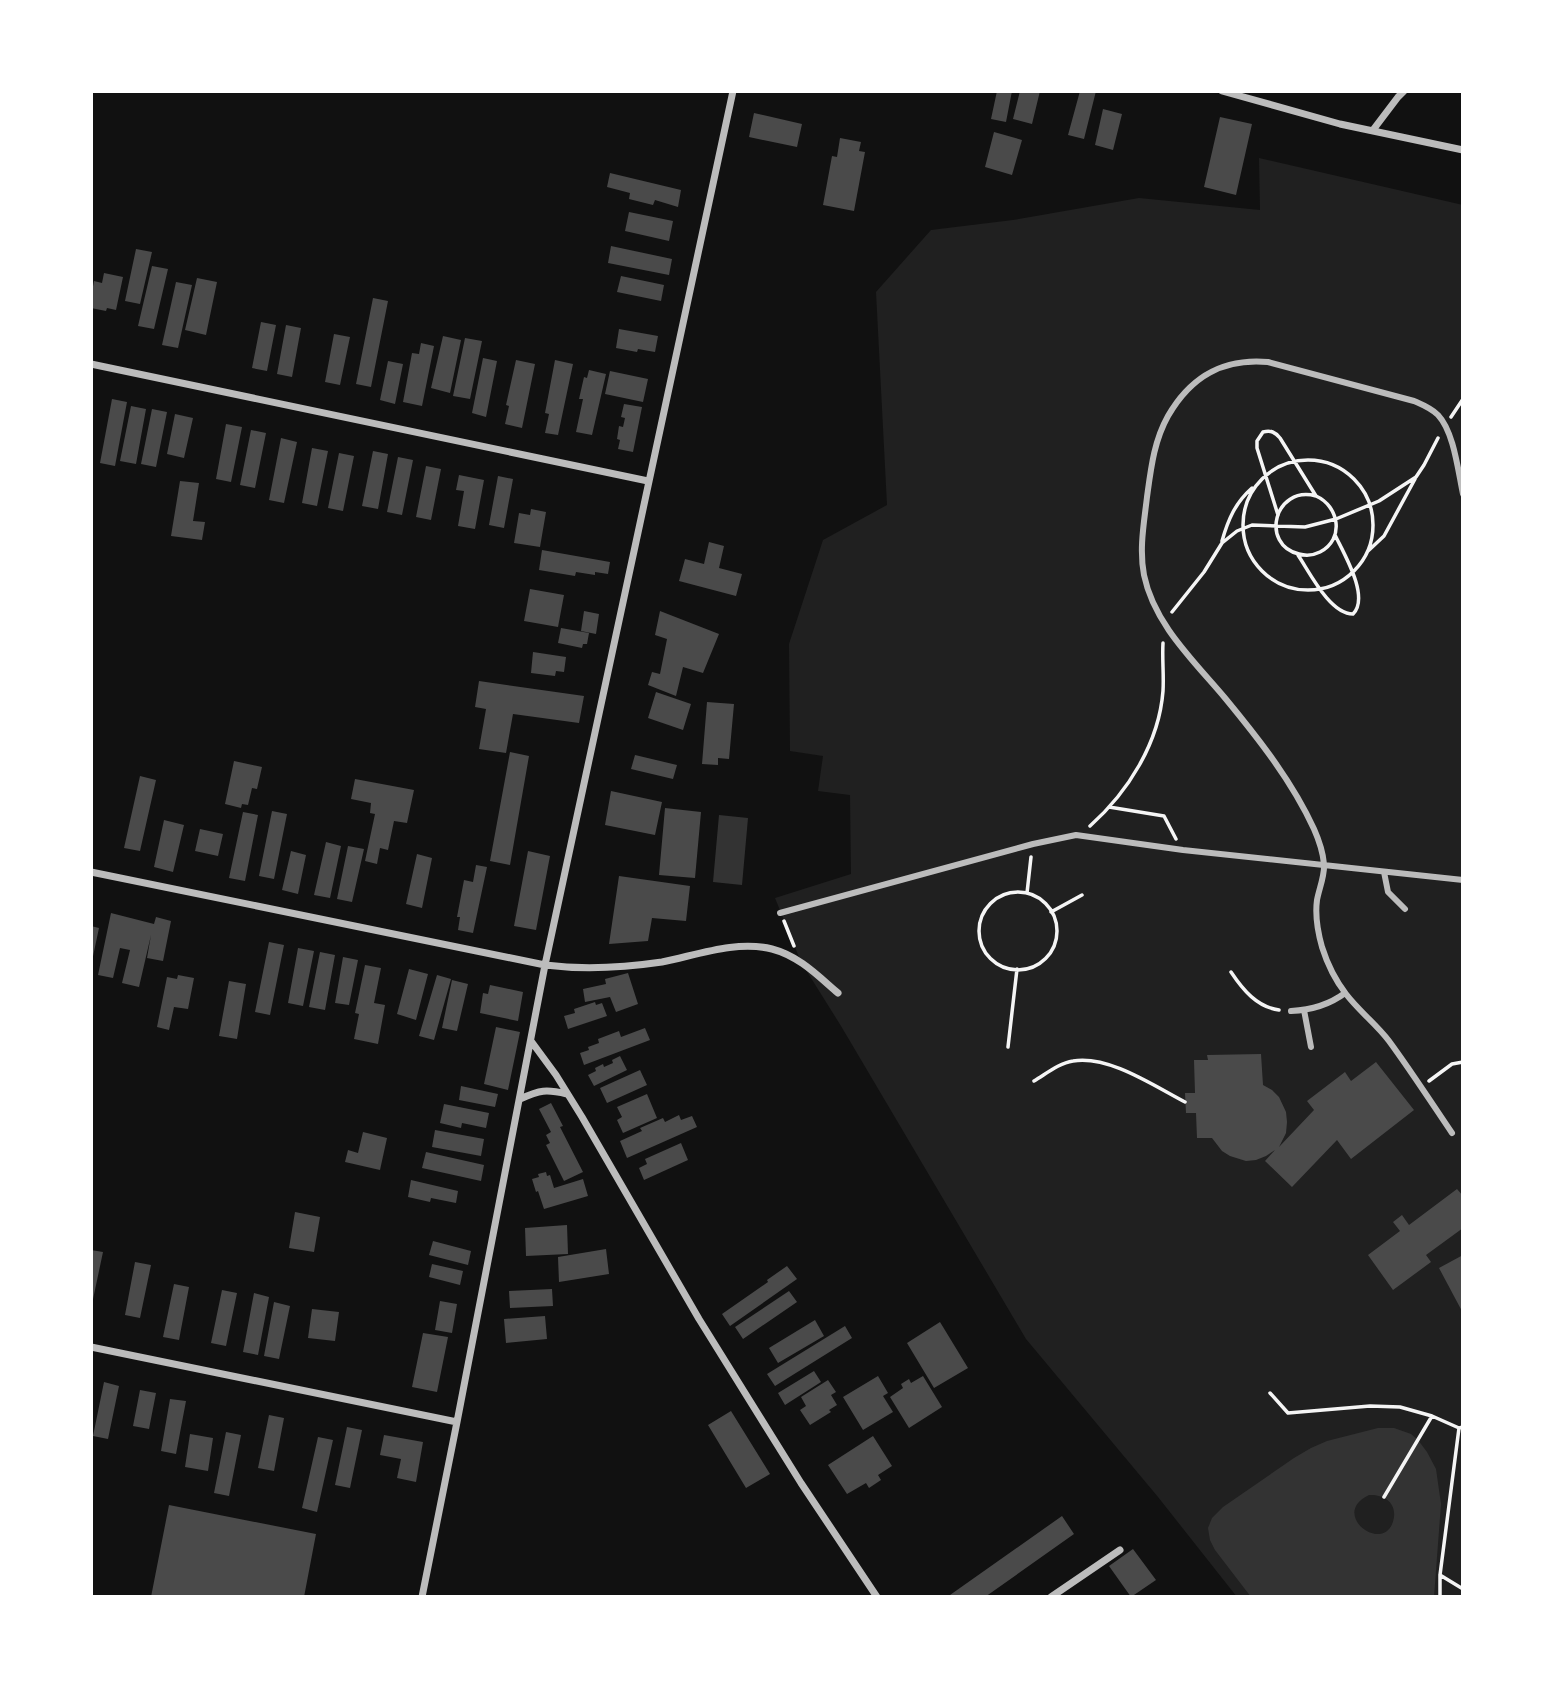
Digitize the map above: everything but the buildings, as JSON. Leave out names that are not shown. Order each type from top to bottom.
[{"type":"street","points":[[422,1597],[545,965],[733,91]]},
{"type":"street","points":[[1222,91],[1340,124],[1463,150]]},
{"type":"street","points":[[1373,130],[1405,91]]},
{"type":"street","points":[[1451,1133],[1387,1039],[1345,993],[1327,961],[1317,926],[1316,903],[1325,865],[1315,830],[1288,782],[1265,749],[1165,625],[1152,600],[1144,576],[1142,541],[1153,452],[1160,430],[1176,402],[1192,384],[1211,372],[1230,363],[1249,360],[1268,362],[1426,406],[1444,423],[1463,494]]},
{"type":"street","points":[[91,364],[648,481]]},
{"type":"street","points":[[780,913],[1032,844],[1076,835],[1183,850],[1463,880]]},
{"type":"street","points":[[91,872],[545,965],[577,969],[661,962],[736,947],[755,946],[801,961],[838,993]]},
{"type":"street","points":[[1384,872],[1388,892],[1405,909]]},
{"type":"street","points":[[1291,1011],[1333,1002],[1345,993]]},
{"type":"street","points":[[1304,1010],[1311,1047]]},
{"type":"street","points":[[531,1041],[568,1094],[714,1342],[819,1511],[877,1597]]},
{"type":"street","points":[[520,1099],[535,1092],[550,1090],[568,1094]]},
{"type":"street","points":[[91,1347],[457,1422]]},
{"type":"street","points":[[1051,1597],[1120,1550]]},
{"type":"path","points":[[1368,551],[1384,536],[1429,457],[1444,423],[1463,399]]},
{"type":"path","points":[[1278,515],[1256,448],[1263,432],[1275,432],[1316,496],[1329,505],[1336,519],[1335,535],[1330,544],[1322,551],[1307,555],[1297,554],[1287,549],[1280,541],[1276,526],[1278,515],[1291,499],[1306,494],[1316,496]]},
{"type":"path","points":[[1076,835],[1109,807],[1142,760],[1156,727],[1163,692],[1165,625],[1174,607],[1204,572],[1222,543],[1234,507],[1243,496],[1264,476],[1294,461],[1315,461],[1340,469],[1356,482],[1369,505],[1373,531],[1368,551],[1353,573],[1321,589],[1294,589],[1275,582],[1255,564],[1248,551],[1242,527],[1246,504],[1255,486]]},
{"type":"path","points":[[1222,543],[1242,527],[1305,527],[1336,519],[1379,501],[1416,477]]},
{"type":"path","points":[[1297,554],[1340,611],[1353,614],[1360,601],[1359,590],[1335,535]]},
{"type":"path","points":[[1109,807],[1164,816],[1183,850]]},
{"type":"path","points":[[1027,893],[1032,844]]},
{"type":"path","points":[[1011,893],[1027,893],[1041,900],[1051,912],[1055,922],[1055,943],[1043,960],[1035,965],[1017,969],[999,964],[987,954],[981,940],[980,924],[986,910],[997,898],[1011,893]]},
{"type":"path","points":[[1051,912],[1082,895]]},
{"type":"path","points":[[780,913],[801,961]]},
{"type":"path","points":[[1008,1047],[1017,969]]},
{"type":"path","points":[[1231,972],[1241,987],[1258,1003],[1275,1010],[1291,1011]]},
{"type":"path","points":[[1034,1081],[1064,1063],[1086,1060],[1121,1069],[1185,1102]]},
{"type":"path","points":[[1421,1087],[1452,1063],[1463,1062]]},
{"type":"path","points":[[1270,1393],[1288,1413],[1370,1406],[1400,1407],[1461,1427],[1440,1575],[1440,1597]]},
{"type":"path","points":[[1384,1497],[1432,1416]]},
{"type":"path","points":[[1440,1575],[1463,1589]]},
{"type":"shaded area","points":[[1259,158],[1463,205],[1463,1597],[1237,1597],[1158,1497],[1026,1339],[801,962],[775,898],[851,874],[850,795],[818,791],[823,756],[790,751],[789,644],[823,540],[887,505],[876,292],[931,230],[1013,220],[1139,198],[1260,210]]},
{"type":"shaded area","points":[[719,815],[748,818],[742,885],[713,882]]},
{"type":"shaded area","points":[[1378,1428],[1394,1428],[1411,1434],[1427,1452],[1436,1469],[1441,1504],[1434,1597],[1251,1597],[1215,1550],[1208,1528],[1212,1518],[1223,1507],[1294,1458],[1327,1441]],"holes":[[[1369,1495],[1387,1500],[1394,1511],[1389,1529],[1382,1534],[1364,1529],[1357,1522],[1354,1513],[1358,1503]]]}]
